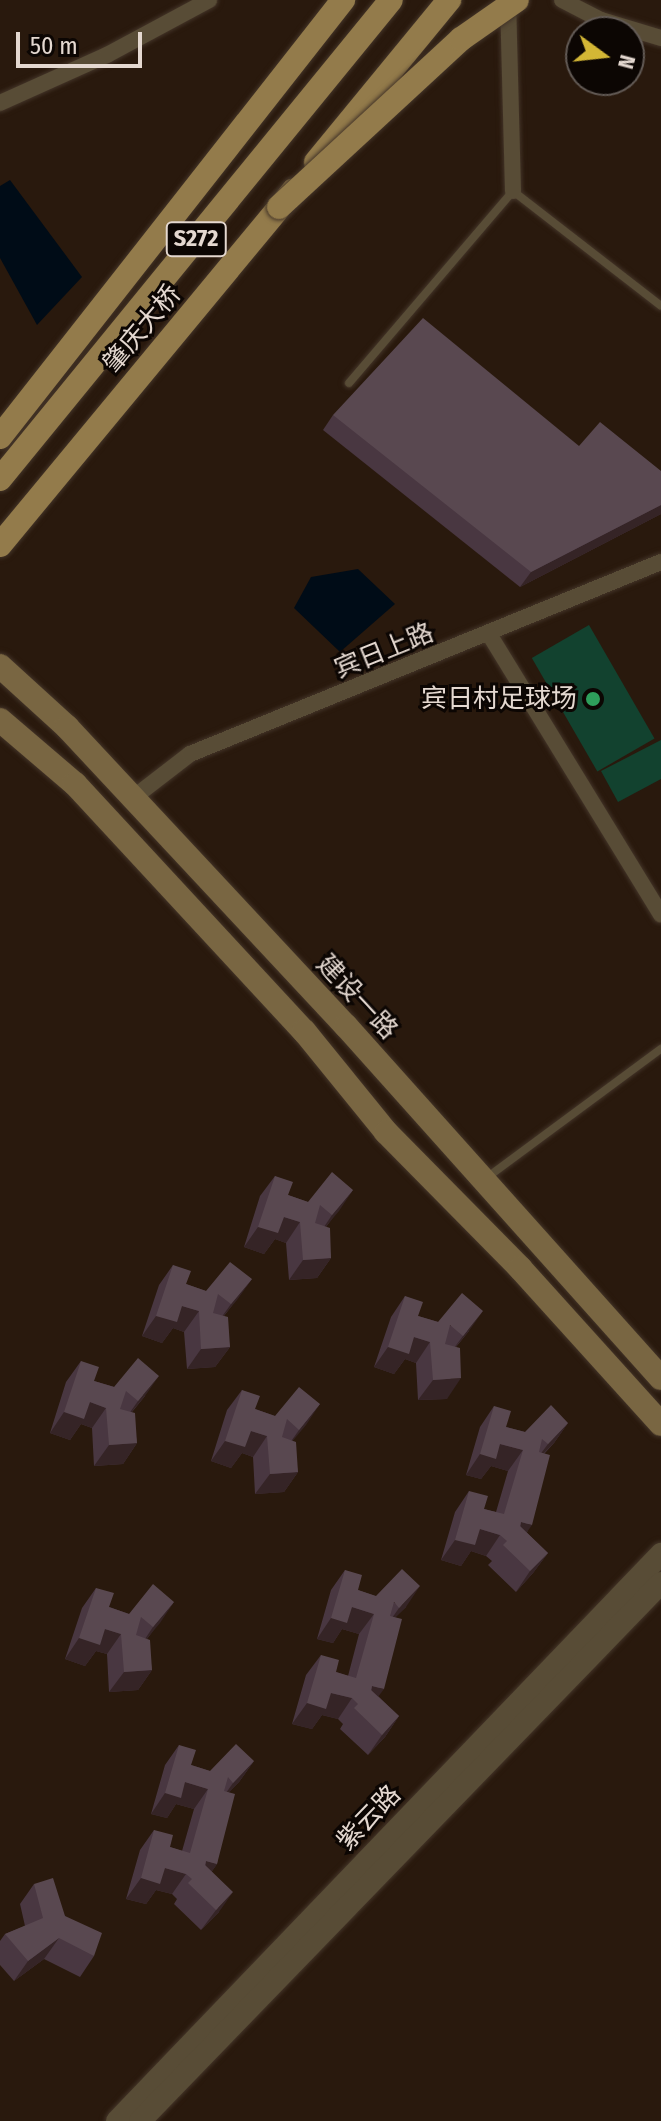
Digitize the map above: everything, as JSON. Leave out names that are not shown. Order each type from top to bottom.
[{"type":"main road","points":[[0,437],[343,0]]},
{"type":"main road","name":"肇庆大桥","points":[[0,479],[391,0]]},
{"type":"main road","name":"肇庆大桥","points":[[0,545],[449,0]]},
{"type":"main road","points":[[279,207],[461,39],[517,0]]},
{"type":"main road","name":"建设一路","points":[[0,666],[67,727],[133,798],[484,1179],[661,1378]]},
{"type":"main road","points":[[1,721],[75,784],[304,1031],[386,1132],[520,1268],[661,1424]]},
{"type":"street","points":[[0,103],[107,55],[209,0]]},
{"type":"street","points":[[508,0],[513,191]]},
{"type":"street","points":[[562,0],[601,20],[661,38]]},
{"type":"street","name":"宾日上路","points":[[133,798],[190,754],[661,562]]},
{"type":"street","points":[[489,634],[661,915]]},
{"type":"street","name":"紫云路","points":[[117,2121],[661,1554]]},
{"type":"street","name":"紫云路","points":[[140,2121],[661,1583]]},
{"type":"lane","points":[[349,383],[513,191],[661,306]]},
{"type":"lane","points":[[484,1179],[661,1049]]},
{"type":"green space","name":"宾日村足球场","points":[[589,625],[654,738],[597,771],[532,658]]},
{"type":"green space","points":[[661,740],[661,779],[618,802],[601,771]]},
{"type":"shaded area","points":[[10,180],[82,277],[37,325],[0,258],[0,186]]},
{"type":"shaded area","points":[[358,569],[395,604],[340,652],[294,608],[311,577]]},
{"type":"building","points":[[423,318],[579,446],[600,422],[661,471],[661,505],[531,572],[333,415]]},
{"type":"building","points":[[332,1172],[353,1190],[332,1215],[320,1205],[315,1223],[330,1228],[331,1258],[303,1260],[300,1222],[284,1217],[278,1233],[258,1227],[275,1176],[293,1182],[288,1195],[308,1202]]},
{"type":"building","points":[[230,1262],[252,1279],[231,1304],[218,1294],[213,1313],[228,1317],[230,1347],[201,1349],[199,1311],[182,1306],[177,1322],[156,1316],[173,1265],[191,1271],[186,1284],[206,1291]]},
{"type":"building","points":[[462,1293],[483,1311],[463,1336],[450,1325],[445,1344],[460,1348],[461,1378],[433,1380],[430,1342],[414,1337],[409,1354],[388,1347],[405,1296],[423,1302],[418,1316],[438,1322]]},
{"type":"building","points":[[138,1358],[159,1376],[138,1401],[126,1391],[120,1409],[135,1413],[137,1443],[109,1445],[106,1408],[90,1402],[84,1419],[64,1412],[81,1361],[99,1367],[94,1381],[114,1387]]},
{"type":"building","points":[[299,1387],[320,1404],[299,1430],[287,1419],[282,1437],[296,1442],[298,1472],[270,1474],[267,1436],[251,1431],[245,1447],[225,1441],[242,1390],[260,1396],[255,1409],[275,1416]]},
{"type":"building","points":[[551,1405],[568,1423],[548,1444],[542,1439],[539,1452],[550,1455],[532,1525],[521,1522],[520,1526],[548,1553],[530,1571],[503,1545],[507,1541],[500,1535],[480,1529],[475,1545],[455,1540],[469,1491],[488,1496],[484,1509],[504,1514],[523,1450],[500,1444],[496,1459],[480,1454],[494,1406],[511,1411],[506,1427],[525,1432]]},
{"type":"building","points":[[402,1569],[420,1586],[399,1608],[394,1602],[390,1616],[402,1619],[384,1689],[372,1686],[371,1690],[399,1716],[382,1735],[354,1708],[358,1704],[352,1698],[331,1693],[326,1709],[307,1703],[321,1655],[339,1660],[336,1672],[356,1678],[374,1614],[352,1607],[347,1623],[331,1618],[345,1570],[362,1575],[358,1590],[376,1596]]},
{"type":"building","points":[[153,1584],[174,1602],[153,1627],[141,1617],[136,1635],[150,1640],[152,1670],[124,1672],[121,1634],[105,1629],[100,1645],[79,1638],[96,1588],[114,1593],[109,1607],[129,1614]]},
{"type":"building","points":[[236,1744],[254,1761],[233,1783],[228,1777],[224,1791],[235,1794],[217,1864],[206,1861],[205,1865],[233,1892],[216,1910],[188,1883],[192,1879],[186,1874],[165,1868],[160,1884],[141,1878],[154,1830],[173,1835],[170,1847],[190,1853],[208,1789],[185,1782],[181,1798],[165,1793],[179,1745],[196,1750],[191,1765],[210,1771]]},
{"type":"building","points":[[53,1878],[65,1916],[102,1933],[94,1956],[59,1938],[28,1961],[5,1934],[43,1918],[34,1884]]},
{"type":"place","name":"宾日村足球场","points":[[593,699]]}]
